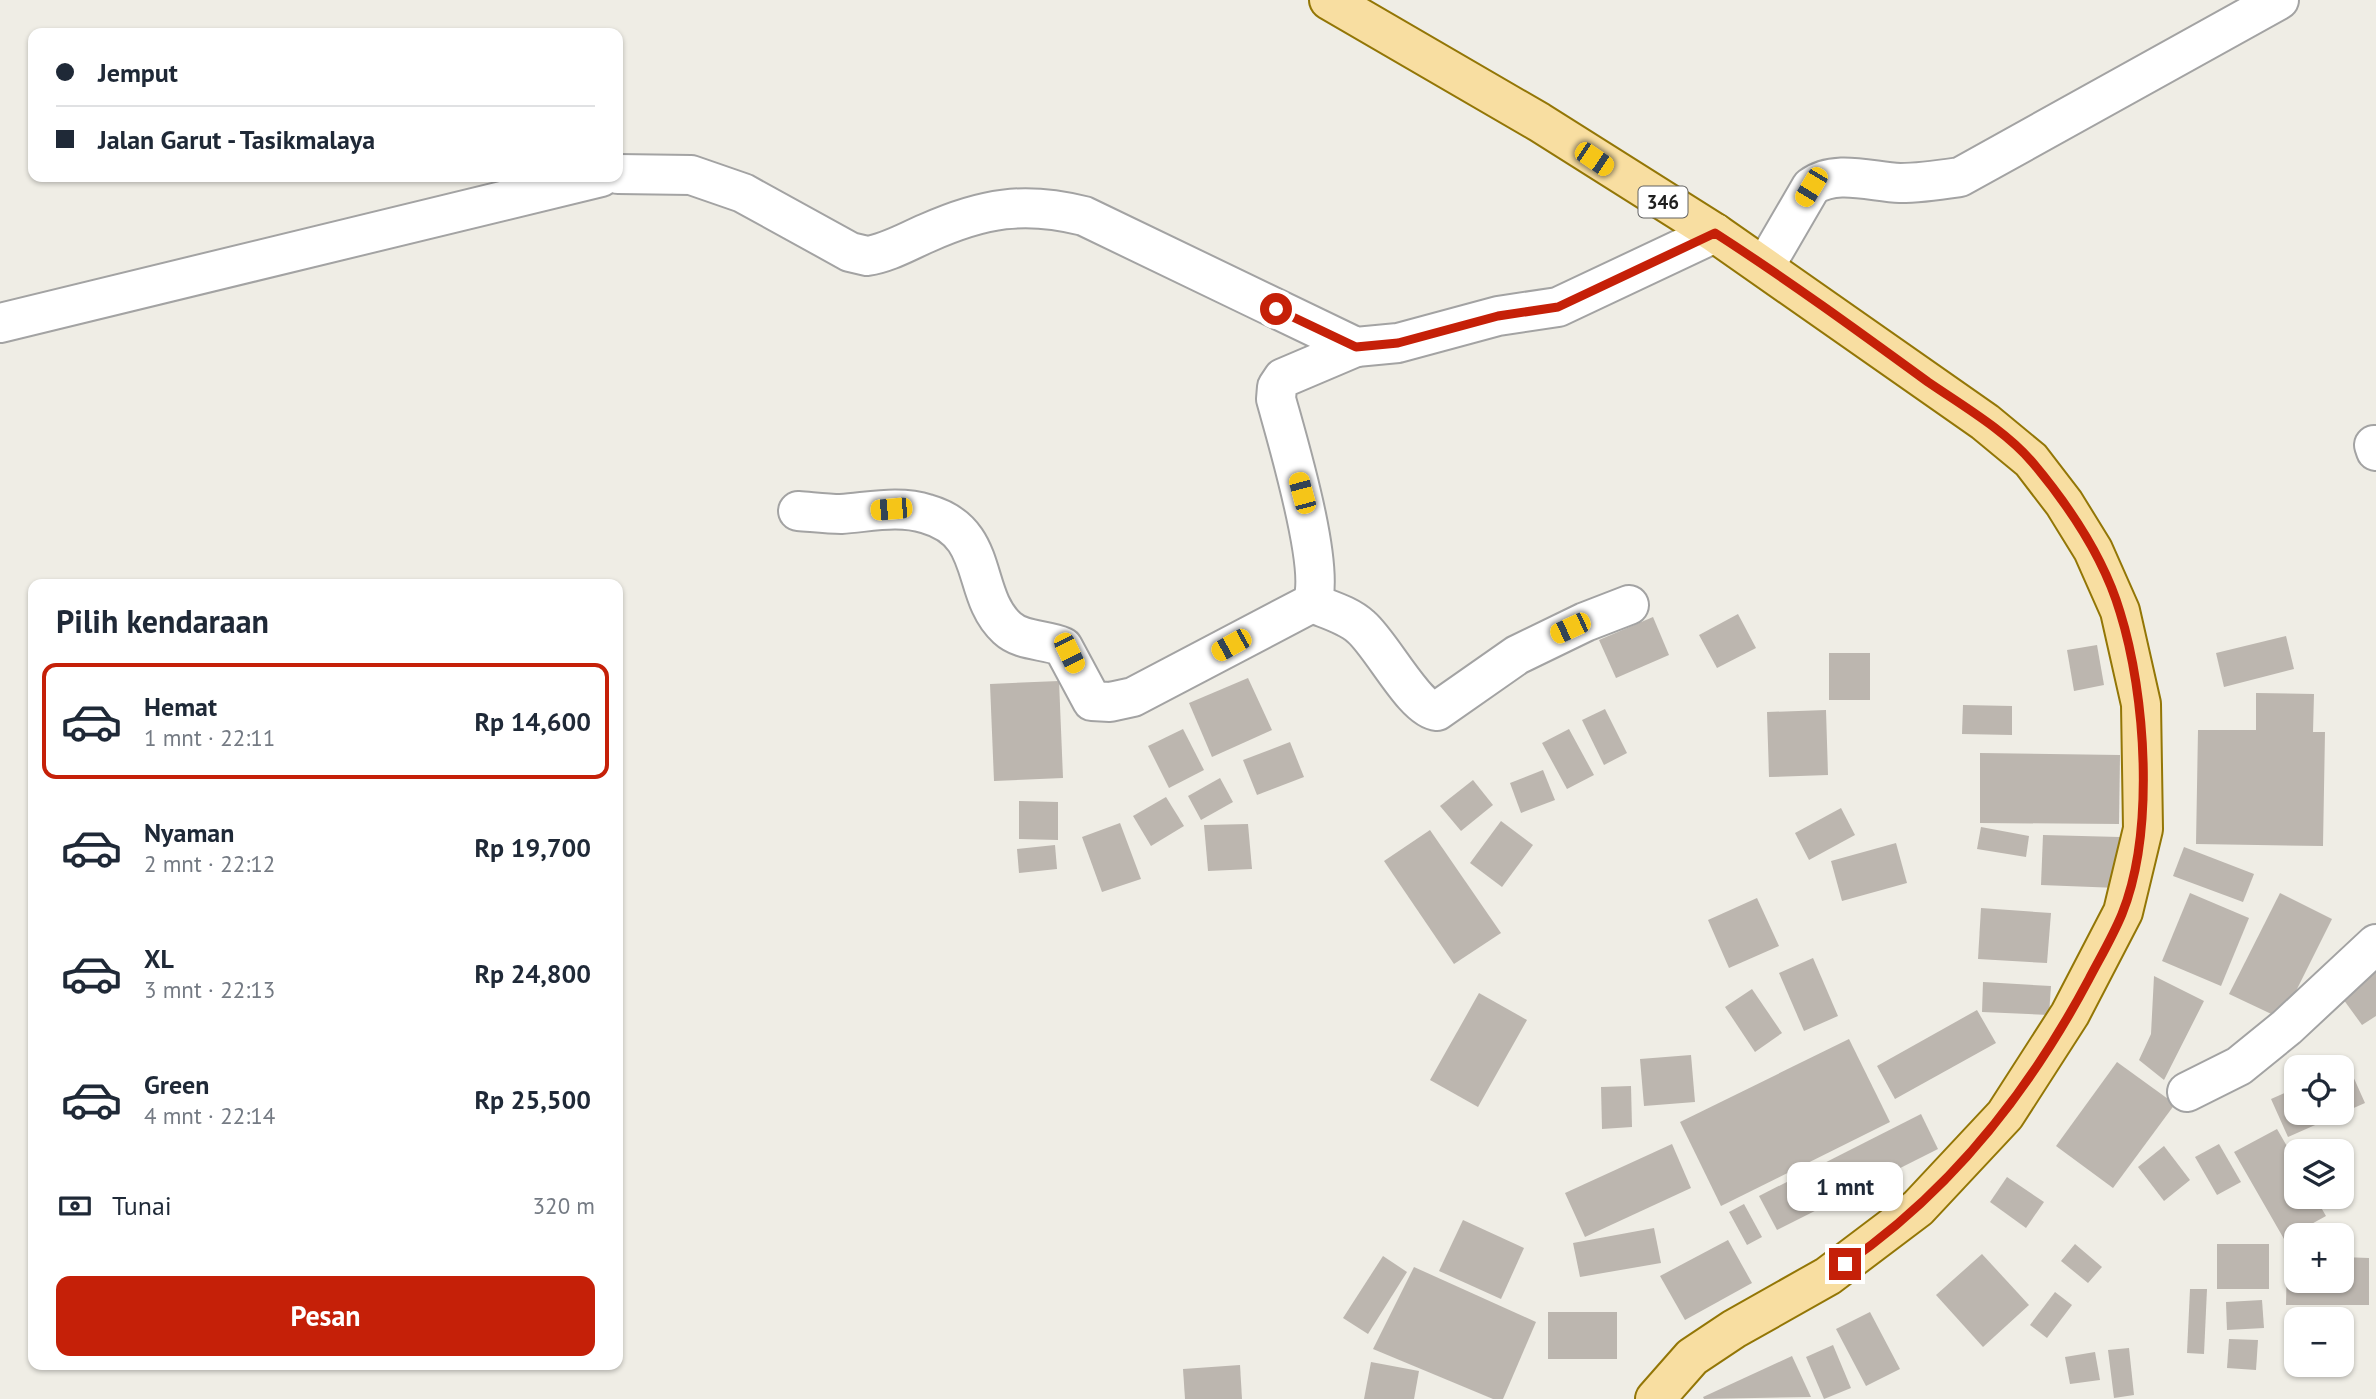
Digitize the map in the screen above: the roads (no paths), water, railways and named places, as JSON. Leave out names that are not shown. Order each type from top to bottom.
[{"type":"main road","name":"346","points":[[1329,0],[1539,122],[1765,265],[1985,422],[2031,460],[2064,503],[2093,550],[2120,611],[2141,704],[2143,829],[2123,912],[2070,1014],[2005,1115],[1918,1208],[1828,1276],[1734,1329],[1692,1357],[1655,1399]]},
{"type":"street","points":[[1765,265],[1811,187],[1818,181],[1838,178],[1902,183],[1960,177],[2279,0]]},
{"type":"street","points":[[623,174],[691,175],[743,193],[849,252],[867,256],[988,210],[1035,206],[1059,209],[1084,216],[1356,347]]},
{"type":"street","points":[[0,323],[580,182]]},
{"type":"street","points":[[1312,603],[1315,584],[1302,493],[1276,399],[1277,387],[1283,378],[1356,347],[1398,343],[1498,316],[1558,307],[1715,233]]},
{"type":"street","points":[[798,511],[838,514],[911,509],[948,523],[974,551],[994,611],[1006,627],[1015,635],[1063,647],[1069,653],[1089,699],[1099,702],[1133,697],[1312,603]]},
{"type":"street","points":[[1312,603],[1361,626],[1388,656],[1410,692],[1426,708],[1437,711],[1517,654],[1629,605]]},
{"type":"street","points":[[2187,1092],[2239,1066],[2287,1027],[2376,944]]}]
